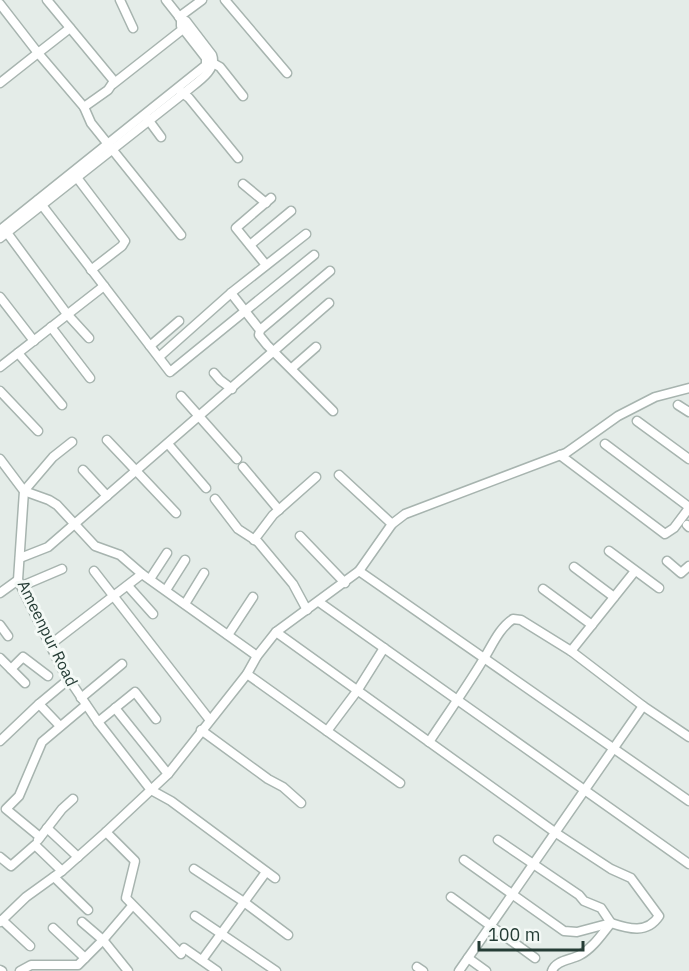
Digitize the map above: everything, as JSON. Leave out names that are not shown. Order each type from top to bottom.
[{"type":"street","points":[[47,0],[107,71],[114,81],[113,84]]},
{"type":"street","points":[[120,0],[133,28]]},
{"type":"street","points":[[89,338],[2,230],[180,91],[214,57],[166,0]]},
{"type":"street","points":[[180,18],[202,0]]},
{"type":"street","points":[[225,0],[287,73]]},
{"type":"street","points":[[0,4],[84,107],[91,123],[181,235]]},
{"type":"street","points":[[180,18],[181,26],[206,58],[220,67],[243,96]]},
{"type":"street","points":[[1,79],[70,28]]},
{"type":"street","points":[[84,107],[183,29]]},
{"type":"street","points":[[180,91],[238,158]]},
{"type":"street","points":[[146,118],[161,137]]},
{"type":"street","points":[[75,174],[125,241],[122,246],[91,270]]},
{"type":"street","points":[[243,184],[268,201],[236,228],[266,265]]},
{"type":"street","points":[[39,202],[170,372],[314,255]]},
{"type":"street","points":[[250,245],[291,211]]},
{"type":"street","points":[[159,357],[231,293],[306,234]]},
{"type":"street","points":[[260,330],[330,271]]},
{"type":"street","points":[[0,368],[104,286]]},
{"type":"street","points":[[231,293],[260,330],[259,335],[333,411]]},
{"type":"street","points":[[0,297],[34,341]]},
{"type":"street","points":[[20,558],[48,547],[169,445],[329,303]]},
{"type":"street","points":[[150,346],[179,321]]},
{"type":"street","points":[[51,327],[90,378]]},
{"type":"street","points":[[292,368],[316,347]]},
{"type":"street","points":[[18,353],[62,405]]},
{"type":"street","points":[[214,373],[232,388]]},
{"type":"street","points":[[30,946],[1,921],[26,897],[78,857],[168,774],[276,632],[359,571],[392,524],[405,514],[560,455],[618,416],[655,397],[689,388]]},
{"type":"street","points":[[0,391],[38,431]]},
{"type":"street","points":[[181,396],[237,459]]},
{"type":"street","points":[[678,405],[689,412]]},
{"type":"street","points":[[637,421],[689,459]]},
{"type":"street","points":[[107,440],[176,513]]},
{"type":"street","points":[[24,491],[53,457],[72,442]]},
{"type":"street","points":[[560,455],[665,534],[674,528],[689,507],[605,444]]},
{"type":"street","points":[[169,445],[206,488]]},
{"type":"street","points":[[0,459],[24,491],[57,505],[95,546],[120,555],[257,656]]},
{"type":"street","points":[[243,467],[279,510]]},
{"type":"street","points":[[83,470],[107,496]]},
{"type":"street","points":[[339,475],[392,524]]},
{"type":"street","points":[[254,540],[279,510],[316,477]]},
{"type":"street","name":"Ameenpur Road","points":[[24,491],[20,583],[69,679],[98,722],[151,790]]},
{"type":"street","points":[[215,499],[238,529],[254,540],[293,584],[307,610]]},
{"type":"street","points":[[300,536],[345,583]]},
{"type":"street","points":[[609,551],[659,588]]},
{"type":"street","points":[[51,644],[128,586],[146,576],[167,553]]},
{"type":"street","points":[[166,590],[185,560]]},
{"type":"street","points":[[668,561],[681,573],[689,566]]},
{"type":"street","points":[[574,567],[614,597]]},
{"type":"street","points":[[0,593],[20,583],[62,569]]},
{"type":"street","points":[[94,571],[209,719]]},
{"type":"street","points":[[359,571],[689,801]]},
{"type":"street","points":[[571,651],[635,571]]},
{"type":"street","points":[[185,604],[204,573]]},
{"type":"street","points":[[128,586],[153,614]]},
{"type":"street","points":[[543,589],[592,625]]},
{"type":"street","points":[[228,634],[253,597]]},
{"type":"street","points":[[319,602],[689,864]]},
{"type":"street","points":[[429,742],[493,642],[508,622],[513,619],[521,620],[571,651],[643,706],[689,737]]},
{"type":"street","points":[[0,625],[8,636]]},
{"type":"street","points":[[276,632],[556,833],[611,869],[631,878],[659,916],[653,924],[639,930],[611,923],[577,932],[564,931],[464,860]]},
{"type":"street","points":[[327,731],[357,691],[384,648]]},
{"type":"street","points":[[11,669],[23,657],[48,676]]},
{"type":"street","points":[[0,658],[25,683]]},
{"type":"street","points":[[40,837],[6,809],[19,796],[42,742],[122,664]]},
{"type":"street","points":[[246,674],[400,783]]},
{"type":"street","points":[[0,741],[69,679]]},
{"type":"street","points":[[98,722],[135,692],[156,719]]},
{"type":"street","points":[[39,704],[60,726]]},
{"type":"street","points":[[459,971],[643,706]]},
{"type":"street","points":[[115,708],[168,774]]},
{"type":"street","points":[[201,730],[268,779],[283,787],[301,803]]},
{"type":"street","points":[[151,790],[171,801],[275,878]]},
{"type":"street","points":[[0,857],[11,866],[35,845],[62,809],[73,799]]},
{"type":"street","points":[[47,828],[78,857]]},
{"type":"street","points":[[106,832],[135,861],[126,898],[132,906],[182,951],[202,960],[216,971]]},
{"type":"street","points":[[498,840],[579,895],[584,901],[601,908],[611,923]]},
{"type":"street","points":[[35,845],[62,871]]},
{"type":"street","points":[[194,870],[244,902],[288,935]]},
{"type":"street","points":[[202,960],[266,872]]},
{"type":"street","points":[[54,877],[88,910]]},
{"type":"street","points":[[451,897],[535,958]]},
{"type":"street","points":[[20,971],[31,965],[75,968],[132,906]]},
{"type":"street","points":[[195,915],[276,971]]},
{"type":"street","points":[[82,922],[103,940],[128,971]]},
{"type":"street","points":[[552,971],[556,965],[583,954],[600,938],[611,923]]},
{"type":"street","points":[[53,928],[85,958]]},
{"type":"street","points":[[468,958],[486,971]]}]
